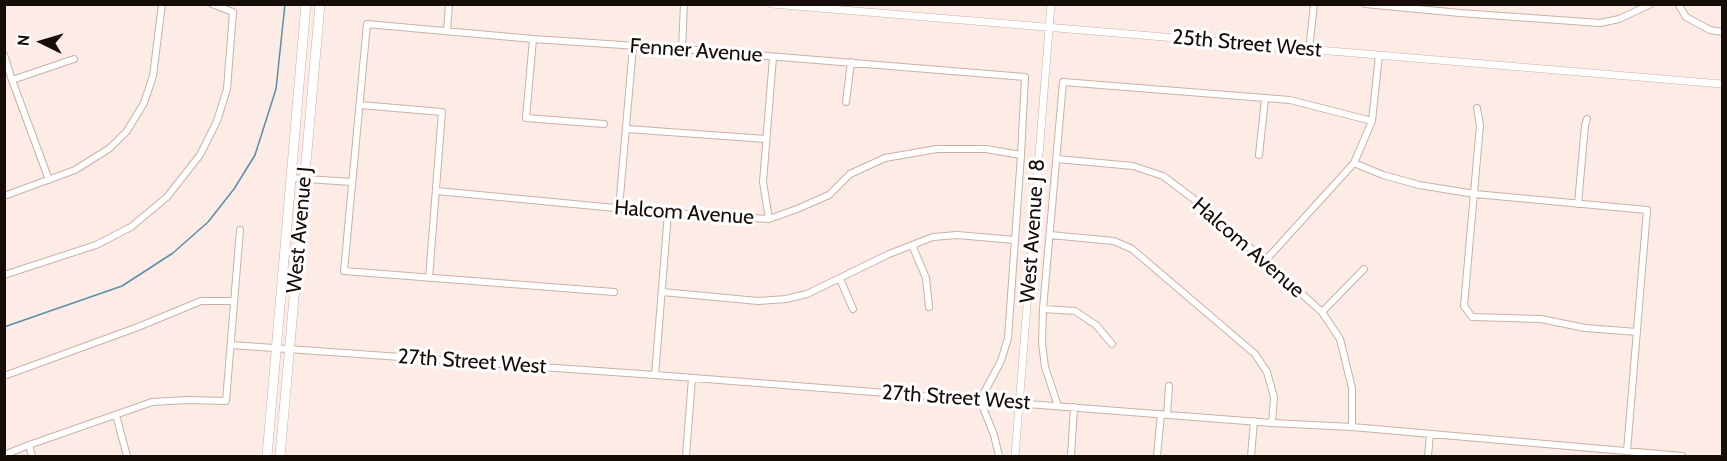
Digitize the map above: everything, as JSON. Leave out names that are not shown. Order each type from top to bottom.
[{"type":"main road","name":"West Avenue J","points":[[267,456],[306,4]]},
{"type":"main road","name":"West Avenue J","points":[[280,456],[320,4]]},
{"type":"street","points":[[4,196],[75,170],[110,148],[127,130],[144,103],[153,76],[162,4]]},
{"type":"street","points":[[4,274],[96,245],[131,227],[167,196],[200,155],[217,121],[226,89],[233,12],[212,4]]},
{"type":"street","points":[[447,30],[449,4]]},
{"type":"street","points":[[682,49],[684,4]]},
{"type":"street","name":"25th Street West","points":[[772,4],[1722,84]]},
{"type":"street","name":"West Avenue J 8","points":[[1014,456],[1051,4]]},
{"type":"street","points":[[1309,50],[1314,4]]},
{"type":"street","points":[[1365,4],[1600,23],[1619,19],[1651,4]]},
{"type":"street","points":[[1460,13],[1461,4]]},
{"type":"street","points":[[1678,4],[1686,17],[1710,30],[1722,32]]},
{"type":"street","name":"Fenner Avenue","points":[[360,105],[367,24],[447,30],[533,39],[1025,77],[1021,155]]},
{"type":"street","points":[[533,39],[526,118],[603,124]]},
{"type":"street","points":[[619,208],[633,46]]},
{"type":"street","points":[[1264,262],[1354,163],[1372,121],[1379,55]]},
{"type":"street","points":[[4,56],[49,180]]},
{"type":"street","points":[[768,219],[763,182],[773,57]]},
{"type":"street","points":[[12,80],[74,59]]},
{"type":"street","points":[[846,102],[851,62]]},
{"type":"street","points":[[1058,406],[1045,367],[1042,343],[1063,82],[1290,100],[1372,121]]},
{"type":"street","points":[[1259,155],[1265,99]]},
{"type":"street","points":[[429,278],[442,112],[360,105],[345,271],[429,278],[614,292]]},
{"type":"street","points":[[1477,108],[1480,125],[1464,306],[1472,317],[1541,320],[1585,328],[1637,332]]},
{"type":"street","points":[[1578,204],[1587,119]]},
{"type":"street","points":[[627,129],[766,139]]},
{"type":"street","name":"Halcom Avenue","points":[[437,191],[668,213],[768,219],[829,195],[850,174],[885,158],[937,149],[986,149],[1021,155]]},
{"type":"street","points":[[999,456],[994,435],[980,400],[1001,361],[1008,338],[1021,155]]},
{"type":"street","name":"Halcom Avenue","points":[[1057,159],[1133,166],[1163,176],[1203,206],[1322,312],[1340,339],[1352,388],[1352,428]]},
{"type":"street","points":[[1354,163],[1383,175],[1419,185],[1475,194],[1647,210],[1627,451]]},
{"type":"street","points":[[291,178],[352,182]]},
{"type":"street","points":[[655,375],[668,213]]},
{"type":"street","points":[[4,455],[152,402],[226,401],[240,230]]},
{"type":"street","points":[[662,292],[758,301],[786,299],[807,294],[889,254],[933,237],[957,235],[1015,240]]},
{"type":"street","points":[[1050,236],[1114,242],[1132,249],[1255,354],[1267,372],[1274,397],[1272,423]]},
{"type":"street","points":[[912,245],[926,278],[929,307]]},
{"type":"street","points":[[1322,312],[1364,269]]},
{"type":"street","points":[[840,279],[853,309]]},
{"type":"street","points":[[4,376],[138,327],[201,301],[234,301]]},
{"type":"street","points":[[1044,309],[1075,311],[1096,325],[1112,344]]},
{"type":"street","name":"27th Street West","points":[[231,345],[1352,428],[1682,456]]},
{"type":"street","points":[[687,456],[692,378]]},
{"type":"street","points":[[1157,456],[1170,386]]},
{"type":"street","points":[[1071,456],[1074,407]]},
{"type":"street","points":[[116,415],[127,456]]},
{"type":"street","points":[[1251,456],[1254,421]]},
{"type":"street","points":[[1428,456],[1430,435]]},
{"type":"street","points":[[29,445],[32,456]]},
{"type":"waterway","points":[[4,327],[122,286],[173,253],[208,222],[234,189],[255,155],[276,89],[285,4]]}]
